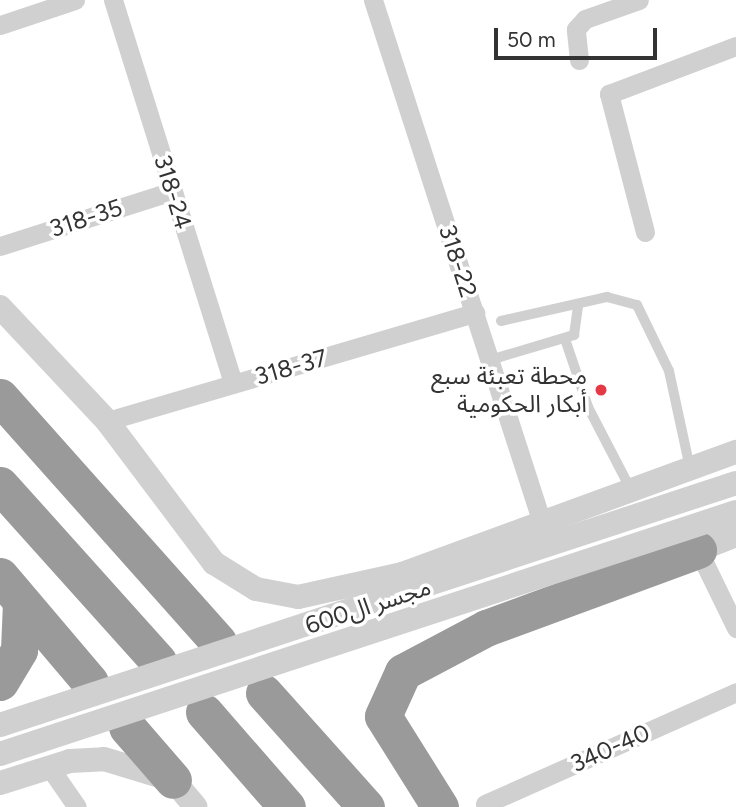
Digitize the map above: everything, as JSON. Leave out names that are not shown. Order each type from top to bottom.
[{"type":"highway","points":[[0,397],[218,642]]},
{"type":"highway","points":[[0,485],[158,661]]},
{"type":"highway","points":[[440,807],[399,751],[383,716],[403,672],[485,628],[698,550]]},
{"type":"highway","points":[[0,682],[19,650],[11,589]]},
{"type":"highway","points":[[11,589],[90,682]]},
{"type":"highway","points":[[264,694],[366,807]]},
{"type":"highway","points":[[204,712],[287,807]]},
{"type":"highway","points":[[128,727],[184,793]]},
{"type":"street","points":[[0,25],[75,0]]},
{"type":"street","name":"318-24","points":[[113,0],[233,384]]},
{"type":"street","name":"318-22","points":[[373,0],[542,523]]},
{"type":"street","points":[[579,60],[576,29],[585,19],[639,0]]},
{"type":"street","points":[[645,232],[609,94],[736,46]]},
{"type":"street","name":"318-35","points":[[0,246],[172,191]]},
{"type":"street","points":[[0,307],[107,421],[214,563],[256,589],[298,597],[345,590],[542,523],[736,452]]},
{"type":"street","name":"318-37","points":[[107,421],[475,313]]},
{"type":"street","name":"مجسر ال600","points":[[0,725],[736,483]]},
{"type":"street","name":"مجسر ال600","points":[[0,754],[736,512]]},
{"type":"street","points":[[736,535],[698,550],[736,628]]},
{"type":"street","name":"340-40","points":[[485,804],[736,692]]},
{"type":"street","points":[[0,783],[50,768],[104,759],[184,793]]},
{"type":"street","points":[[50,768],[77,807]]},
{"type":"lane","points":[[501,321],[607,297],[636,305],[669,370],[690,469]]},
{"type":"lane","points":[[490,360],[565,339],[580,320],[578,304]]},
{"type":"lane","points":[[565,339],[588,407],[632,490]]},
{"type":"place","name":"محطة تعبئة سبع أبكار الحكومية","points":[[601,390]]}]
